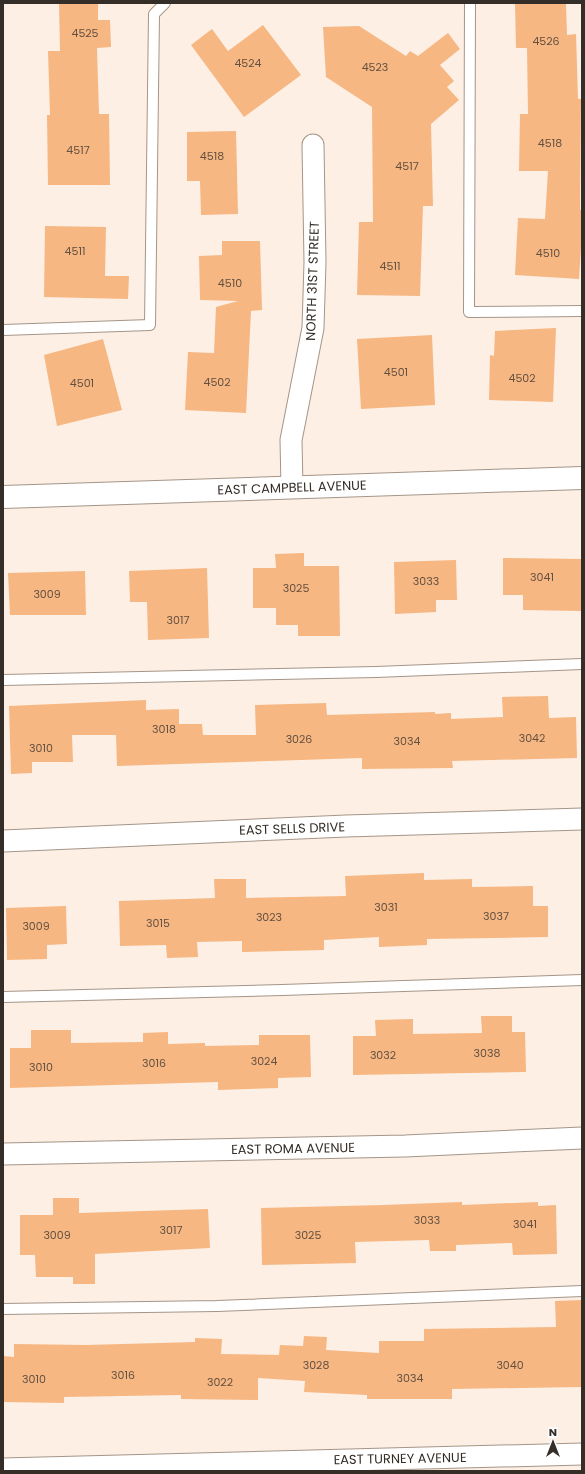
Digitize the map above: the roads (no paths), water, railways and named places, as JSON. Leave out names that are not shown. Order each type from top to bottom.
[{"type":"street","name":"NORTH 31ST STREET","points":[[292,487],[291,440],[313,328],[315,262],[313,145]]},
{"type":"street","name":"EAST CAMPBELL AVENUE","points":[[3,497],[582,478]]},
{"type":"street","name":"EAST SELLS DRIVE","points":[[3,841],[346,826],[582,819]]},
{"type":"street","name":"EAST ROMA AVENUE","points":[[3,1154],[404,1146],[582,1138]]},
{"type":"street","name":"EAST TURNEY AVENUE","points":[[3,1469],[582,1454]]},
{"type":"lane","points":[[3,330],[150,325],[154,14],[165,3]]},
{"type":"lane","points":[[470,3],[469,312],[582,311]]},
{"type":"lane","points":[[3,680],[368,672],[582,664]]},
{"type":"lane","points":[[3,997],[582,980]]},
{"type":"lane","points":[[3,1309],[216,1306],[582,1291]]}]
